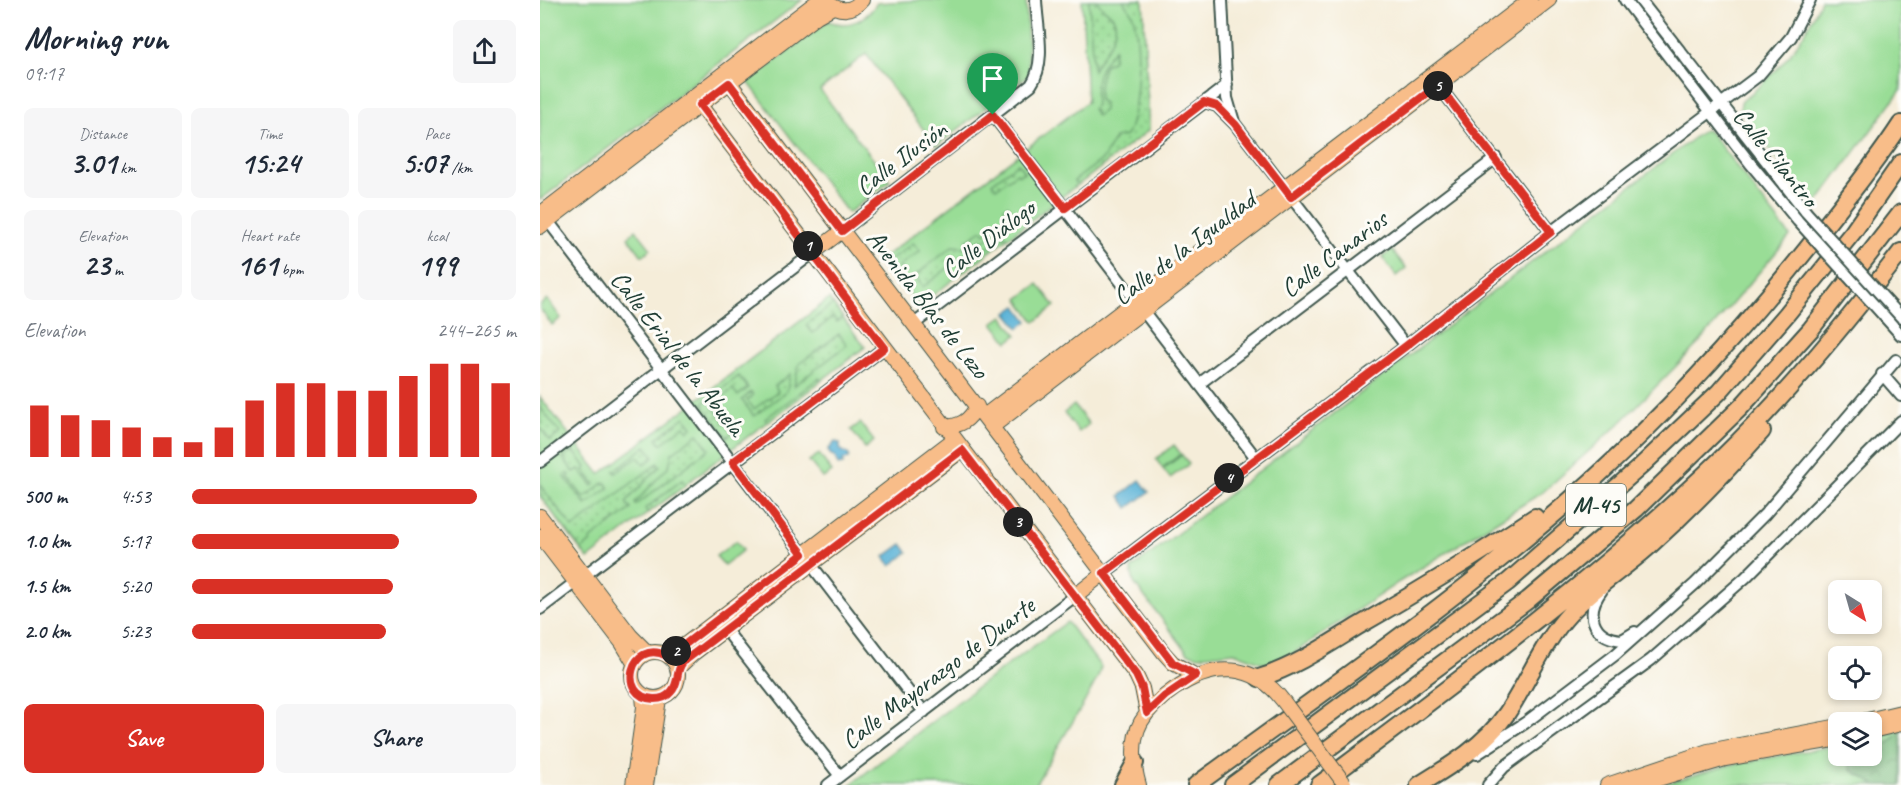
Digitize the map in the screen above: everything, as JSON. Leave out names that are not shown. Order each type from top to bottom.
[{"type":"highway","points":[[1196,785],[1391,642],[1510,550],[1594,479],[1732,339],[1790,272],[1899,125]]},
{"type":"highway","name":"M-45","points":[[1233,785],[1508,582],[1640,467],[1719,392],[1786,315],[1853,232],[1901,164]]},
{"type":"highway","name":"M-45","points":[[1279,785],[1528,600],[1636,509],[1741,407],[1811,329],[1901,213]]},
{"type":"highway","points":[[1319,785],[1512,640],[1583,583],[1720,459],[1846,323],[1901,252]]},
{"type":"highway","points":[[1419,785],[1472,750],[1492,732],[1516,698],[1557,628],[1580,603],[1678,520],[1733,465],[1795,389],[1817,355]]},
{"type":"highway","points":[[1259,678],[1280,672],[1485,550],[1542,513],[1642,432]]},
{"type":"highway","points":[[1123,785],[1135,763]]},
{"type":"main road","points":[[543,220],[726,78],[819,0]]},
{"type":"main road","points":[[726,78],[817,16],[830,4],[848,9],[862,0]]},
{"type":"main road","name":"Calle de la Igualdad","points":[[984,416],[1139,306],[1288,192],[1530,0]]},
{"type":"main road","name":"Calle de la Igualdad","points":[[1288,192],[1438,85],[1549,0]]},
{"type":"main road","name":"Avenida Blas de Lezo","points":[[726,78],[1173,663],[1196,675]]},
{"type":"main road","points":[[697,101],[1136,675],[1142,688],[1147,713]]},
{"type":"main road","name":"Avenida Blas de Lezo","points":[[813,253],[842,231]]},
{"type":"main road","name":"Avenida Blas de Lezo","points":[[944,426],[957,426],[972,415],[984,416]]},
{"type":"main road","points":[[667,656],[807,559],[958,444]]},
{"type":"main road","points":[[540,516],[634,663],[631,679],[635,688],[643,696],[659,699],[673,690],[678,680],[677,669],[667,656],[658,652],[648,653],[634,663]]},
{"type":"main road","points":[[540,536],[648,653]]},
{"type":"main road","points":[[677,669],[807,559]]},
{"type":"main road","points":[[1075,596],[1104,573]]},
{"type":"main road","points":[[1139,785],[1134,752],[1137,734],[1147,713],[1165,696],[1196,675],[1222,670],[1259,678],[1276,692],[1345,784]]},
{"type":"main road","points":[[633,785],[644,707],[643,696]]},
{"type":"main road","points":[[646,785],[659,699]]},
{"type":"main road","points":[[1882,717],[1901,712]]},
{"type":"main road","points":[[1882,729],[1901,724]]},
{"type":"main road","points":[[1607,785],[1708,751],[1828,728]]},
{"type":"main road","points":[[1638,785],[1725,759],[1828,740]]},
{"type":"street","name":"Calle Ilusión","points":[[842,231],[1023,92],[1036,78],[1040,62],[1036,0]]},
{"type":"street","points":[[1222,0],[1227,98],[1235,124]]},
{"type":"street","name":"Calle Cilantro","points":[[1625,0],[1715,108],[1901,317]]},
{"type":"street","name":"Calle Cilantro","points":[[1640,0],[1750,163],[1798,221],[1901,335]]},
{"type":"street","points":[[1104,573],[1406,346],[1551,232],[1758,76],[1791,37],[1810,0]]},
{"type":"street","name":"Calle Diálogo","points":[[914,324],[1227,85]]},
{"type":"street","points":[[1438,85],[1551,232]]},
{"type":"street","points":[[1204,102],[1217,106],[1235,124],[1406,346]]},
{"type":"street","points":[[993,115],[1256,458]]},
{"type":"street","name":"Calle Canarios","points":[[1199,384],[1496,158]]},
{"type":"street","name":"Calle Erial de la Abuela","points":[[543,220],[662,369],[924,712]]},
{"type":"street","points":[[540,462],[813,253]]},
{"type":"street","points":[[540,609],[884,348]]},
{"type":"street","points":[[1440,773],[1490,746],[1567,692],[1615,655],[1667,609],[1765,514],[1896,360]]},
{"type":"street","points":[[1882,374],[1901,396]]},
{"type":"street","points":[[1488,785],[1504,767],[1651,660],[1745,578],[1901,421]]},
{"type":"street","points":[[1620,570],[1600,591],[1592,605],[1591,614],[1599,631],[1607,637],[1622,640],[1667,609]]},
{"type":"street","name":"Calle Mayorazgo de Duarte","points":[[828,785],[1075,596]]},
{"type":"street","points":[[725,629],[840,776]]},
{"type":"green space","points":[[540,0],[802,0],[540,200]]},
{"type":"green space","points":[[924,0],[1026,0],[1029,75],[936,146],[866,54],[820,90],[890,181],[848,213],[748,82],[828,21],[843,24],[856,21],[868,14],[877,3]]},
{"type":"green space","points":[[1082,0],[1143,0],[1149,130],[919,306],[883,258],[1087,102]]},
{"type":"green space","points":[[1089,0],[1096,0],[1113,17],[1115,23],[1113,37],[1093,70]]},
{"type":"green space","points":[[1123,0],[1143,0],[1149,130],[1078,185],[1074,181],[1103,159],[1115,138],[1126,136],[1134,111],[1138,60],[1136,28],[1133,16]]},
{"type":"green space","points":[[1821,0],[1901,0],[1901,90],[1814,207],[1740,110],[1741,102],[1778,68],[1797,44]]},
{"type":"green space","points":[[1114,49],[1113,60],[1105,65],[1101,78],[1099,100],[1104,103],[1104,110],[1097,116],[1092,109],[1096,105],[1098,75]]},
{"type":"green space","points":[[1704,130],[1710,132],[1790,236],[1698,344],[1618,425],[1543,492],[1399,582],[1273,667],[1234,652],[1199,656],[1188,653],[1134,583],[1131,569]]},
{"type":"green space","points":[[1018,163],[1024,172],[1019,175],[1017,173],[996,188],[992,183]]},
{"type":"green space","points":[[1008,205],[1016,216],[982,242],[967,240],[982,230],[985,234],[1010,216],[1004,208]]},
{"type":"green space","points":[[636,230],[651,249],[642,256],[628,237]]},
{"type":"green space","points":[[1005,235],[1008,238],[963,272],[960,268]]},
{"type":"green space","points":[[913,243],[920,251],[899,266],[902,272],[896,276],[887,263]]},
{"type":"green space","points":[[953,246],[974,248],[923,287],[915,276]]},
{"type":"green space","points":[[1392,250],[1406,268],[1396,276],[1382,257]]},
{"type":"green space","points":[[1038,284],[1055,306],[1035,322],[1018,299]]},
{"type":"green space","points":[[547,299],[561,318],[552,325],[540,309],[540,305]]},
{"type":"green space","points":[[829,299],[865,347],[588,559],[540,496],[540,397],[600,474]]},
{"type":"green space","points":[[833,304],[843,318],[837,322],[833,317],[813,333],[806,325]]},
{"type":"green space","points":[[1003,316],[1017,335],[1008,342],[993,323]]},
{"type":"green space","points":[[839,334],[847,345],[794,386],[799,364]]},
{"type":"green space","points":[[790,374],[787,391],[754,416],[742,400],[751,392],[753,395],[747,400],[754,409],[778,391],[775,386]]},
{"type":"green space","points":[[739,376],[748,388],[738,396],[733,389],[712,405],[733,432],[727,437],[702,404]]},
{"type":"green space","points":[[819,378],[821,381],[768,422],[765,419]]},
{"type":"green space","points":[[1074,405],[1089,424],[1079,432],[1064,413]]},
{"type":"green space","points":[[540,407],[560,433],[550,441],[540,427]]},
{"type":"green space","points":[[685,417],[692,427],[688,431],[684,426],[661,444],[657,438]]},
{"type":"green space","points":[[860,423],[874,441],[865,448],[851,430]]},
{"type":"green space","points":[[698,434],[709,449],[636,505],[635,503],[669,466],[672,453]]},
{"type":"green space","points":[[1174,445],[1181,454],[1162,468],[1156,459]]},
{"type":"green space","points":[[646,446],[654,457],[644,464],[638,457],[616,473],[614,471]]},
{"type":"green space","points":[[573,450],[586,467],[584,470],[595,484],[593,486],[579,469],[574,472],[563,458]]},
{"type":"green space","points":[[819,454],[832,472],[823,478],[809,461]]},
{"type":"green space","points":[[1182,455],[1189,464],[1170,478],[1163,469]]},
{"type":"green space","points":[[658,463],[660,466],[626,502],[631,509],[590,540],[591,542],[581,550],[540,496],[540,485],[573,528]]},
{"type":"green space","points":[[568,473],[570,475],[568,477],[584,498],[605,482],[609,488],[586,505],[564,476]]},
{"type":"green space","points":[[682,480],[686,485],[648,513],[645,509]]},
{"type":"green space","points":[[736,541],[743,550],[724,565],[716,556]]},
{"type":"green space","points":[[1067,622],[1101,667],[1084,703],[1035,785],[850,785],[976,688]]},
{"type":"green space","points":[[1901,730],[1901,785],[1660,785],[1730,765],[1828,747],[1828,766],[1882,766],[1882,735]]},
{"type":"green space","points":[[1901,732],[1901,785],[1876,785],[1851,770],[1850,766],[1882,766],[1884,747]]},
{"type":"water","points":[[1017,306],[1028,321],[1019,328],[1007,313]]},
{"type":"water","points":[[835,442],[840,443],[840,449],[849,455],[848,459],[843,460],[843,464],[838,465],[835,457],[828,450]]},
{"type":"water","points":[[1140,480],[1149,492],[1128,508],[1120,496]]},
{"type":"water","points":[[902,544],[908,552],[891,566],[884,557]]},
{"type":"route","points":[[729,83],[842,231],[993,115],[1065,208],[1204,102],[1217,106],[1235,124],[1291,197],[1438,85],[1551,232],[1406,346],[1104,573],[1173,663],[1196,675],[1165,696],[1147,713],[1142,688],[1136,675],[962,450],[683,662],[677,669],[676,685],[669,694],[653,699],[638,693],[631,679],[631,673],[638,659],[648,653],[658,652],[667,656],[675,652],[803,554],[733,462],[884,348],[700,105],[729,83]]}]
